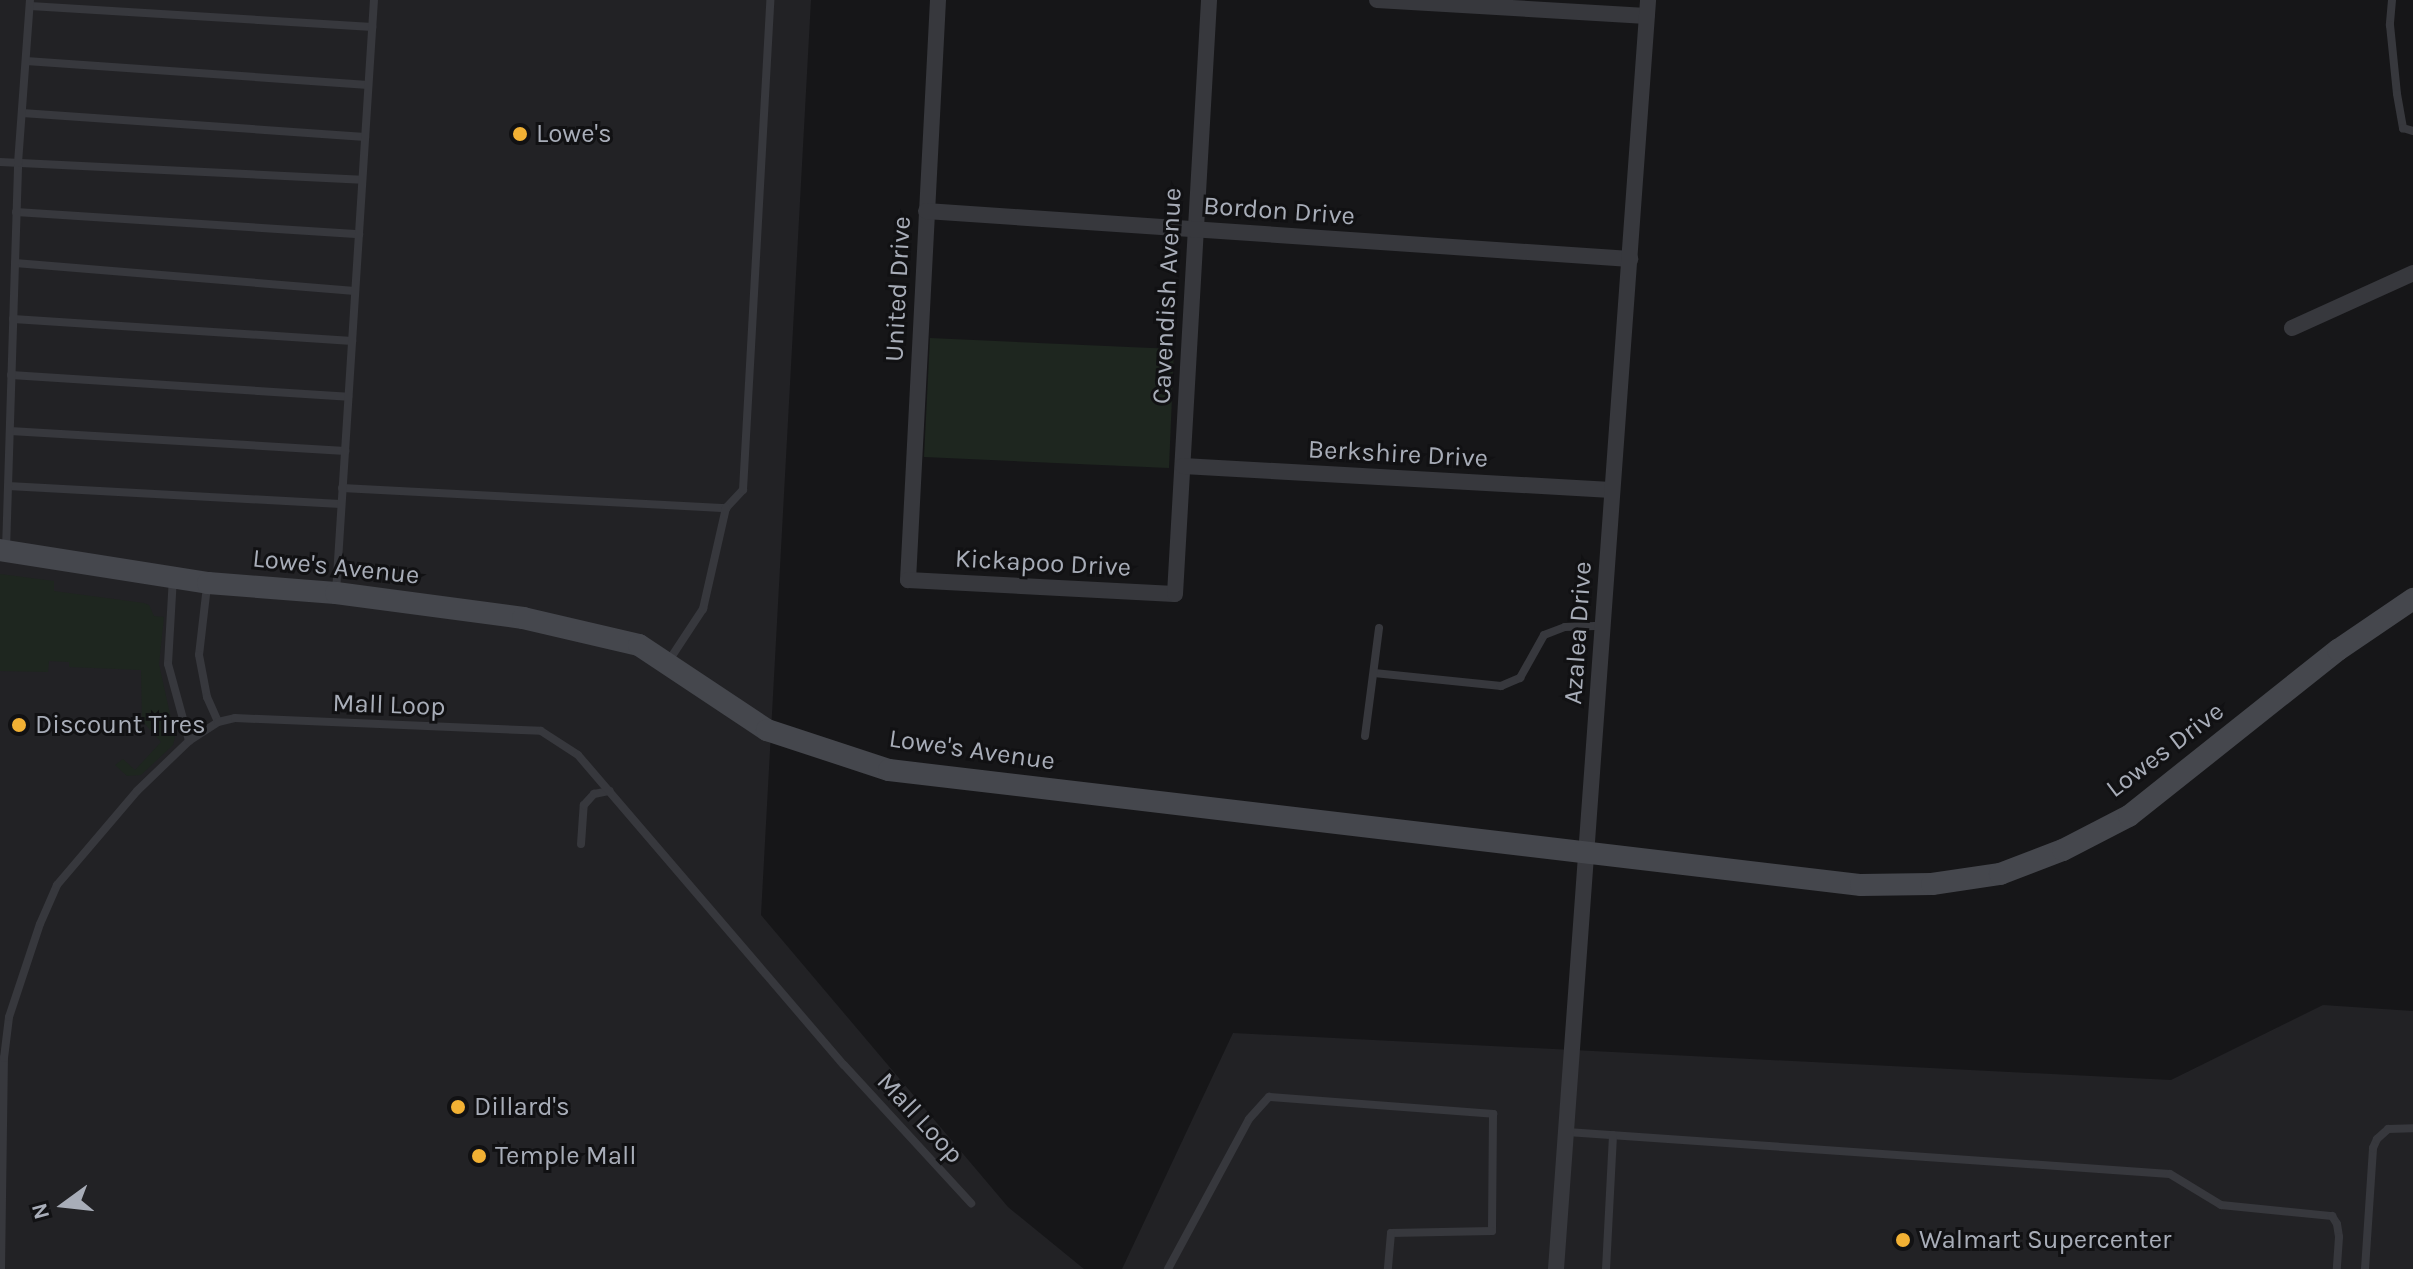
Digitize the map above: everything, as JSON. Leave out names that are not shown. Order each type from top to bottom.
[{"type":"street","name":"United Drive","points":[[908,580],[938,0]]},
{"type":"street","name":"Cavendish Avenue","points":[[1175,594],[1209,0]]},
{"type":"street","points":[[1377,0],[1648,8]]},
{"type":"street","name":"Azalea Drive","points":[[1556,1269],[1648,8]]},
{"type":"street","name":"Bordon Drive","points":[[926,211],[1630,259]]},
{"type":"street","points":[[2292,328],[2413,273]]},
{"type":"street","name":"Berkshire Drive","points":[[1183,466],[1611,490]]},
{"type":"street","name":"Lowe's Avenue","points":[[3,550],[208,583],[336,593],[523,618],[639,645],[767,730],[889,770],[1587,855]]},
{"type":"street","name":"Kickapoo Drive","points":[[908,580],[1175,594]]},
{"type":"street","name":"Lowes Drive","points":[[1587,855],[1861,885],[1932,884],[2000,874],[2063,850],[2129,816],[2338,650],[2413,599]]},
{"type":"lane","points":[[336,593],[374,0]]},
{"type":"lane","points":[[667,664],[703,609],[726,508],[743,490],[770,0]]},
{"type":"lane","points":[[2392,0],[2390,25],[2399,105],[2403,128],[2413,131]]},
{"type":"lane","points":[[3,550],[8,486],[18,163],[30,3],[372,27]]},
{"type":"lane","points":[[26,61],[368,85]]},
{"type":"lane","points":[[22,113],[365,137]]},
{"type":"lane","points":[[0,162],[362,180]]},
{"type":"lane","points":[[16,212],[359,234]]},
{"type":"lane","points":[[15,263],[355,291]]},
{"type":"lane","points":[[13,319],[352,341]]},
{"type":"lane","points":[[11,375],[348,397]]},
{"type":"lane","points":[[10,431],[345,451]]},
{"type":"lane","points":[[8,486],[341,504]]},
{"type":"lane","points":[[342,488],[726,508]]},
{"type":"lane","points":[[173,577],[168,664],[189,741]]},
{"type":"lane","points":[[208,583],[199,655],[207,697],[218,722]]},
{"type":"lane","points":[[1374,673],[1501,686],[1520,678],[1544,635],[1565,627],[1602,626]]},
{"type":"lane","points":[[1365,736],[1379,628]]},
{"type":"lane","name":"Mall Loop","points":[[1,1269],[2,1079],[9,1017],[25,963],[57,885],[137,791],[189,741],[218,722],[235,718],[541,731],[578,755],[844,1065],[971,1203]]},
{"type":"lane","points":[[581,844],[584,805],[594,794],[610,791]]},
{"type":"lane","points":[[1168,1269],[1249,1119],[1269,1097],[1493,1114],[1492,1231],[1391,1233],[1388,1269]]},
{"type":"lane","points":[[2365,1269],[2373,1148],[2388,1129],[2413,1128]]},
{"type":"lane","points":[[1567,1132],[2170,1174],[2221,1205],[2332,1216],[2339,1237],[2337,1269]]},
{"type":"lane","points":[[1606,1269],[1613,1135]]},
{"type":"lane","points":[[1556,1269],[1564,1269]]},
{"type":"shaded area","points":[[0,0],[811,0],[761,915],[1008,1207],[1084,1269],[0,1269]]},
{"type":"shaded area","points":[[930,338],[1174,349],[1169,468],[924,457]]},
{"type":"shaded area","points":[[0,574],[54,581],[54,591],[144,603],[149,605],[154,616],[164,617],[159,664],[175,737],[173,745],[141,775],[127,776],[115,765],[123,759],[135,770],[161,742],[142,721],[141,670],[69,667],[69,662],[49,661],[48,672],[0,671]]},
{"type":"shaded area","points":[[2323,1005],[2413,1011],[2413,1269],[1122,1269],[1233,1033],[2171,1080]]},
{"type":"place","name":"Lowe's","points":[[520,134]]},
{"type":"place","name":"Discount Tires","points":[[19,725]]},
{"type":"place","name":"Dillard's","points":[[458,1107]]},
{"type":"place","name":"Temple Mall","points":[[479,1156]]},
{"type":"place","name":"Walmart Supercenter","points":[[1903,1240]]}]
